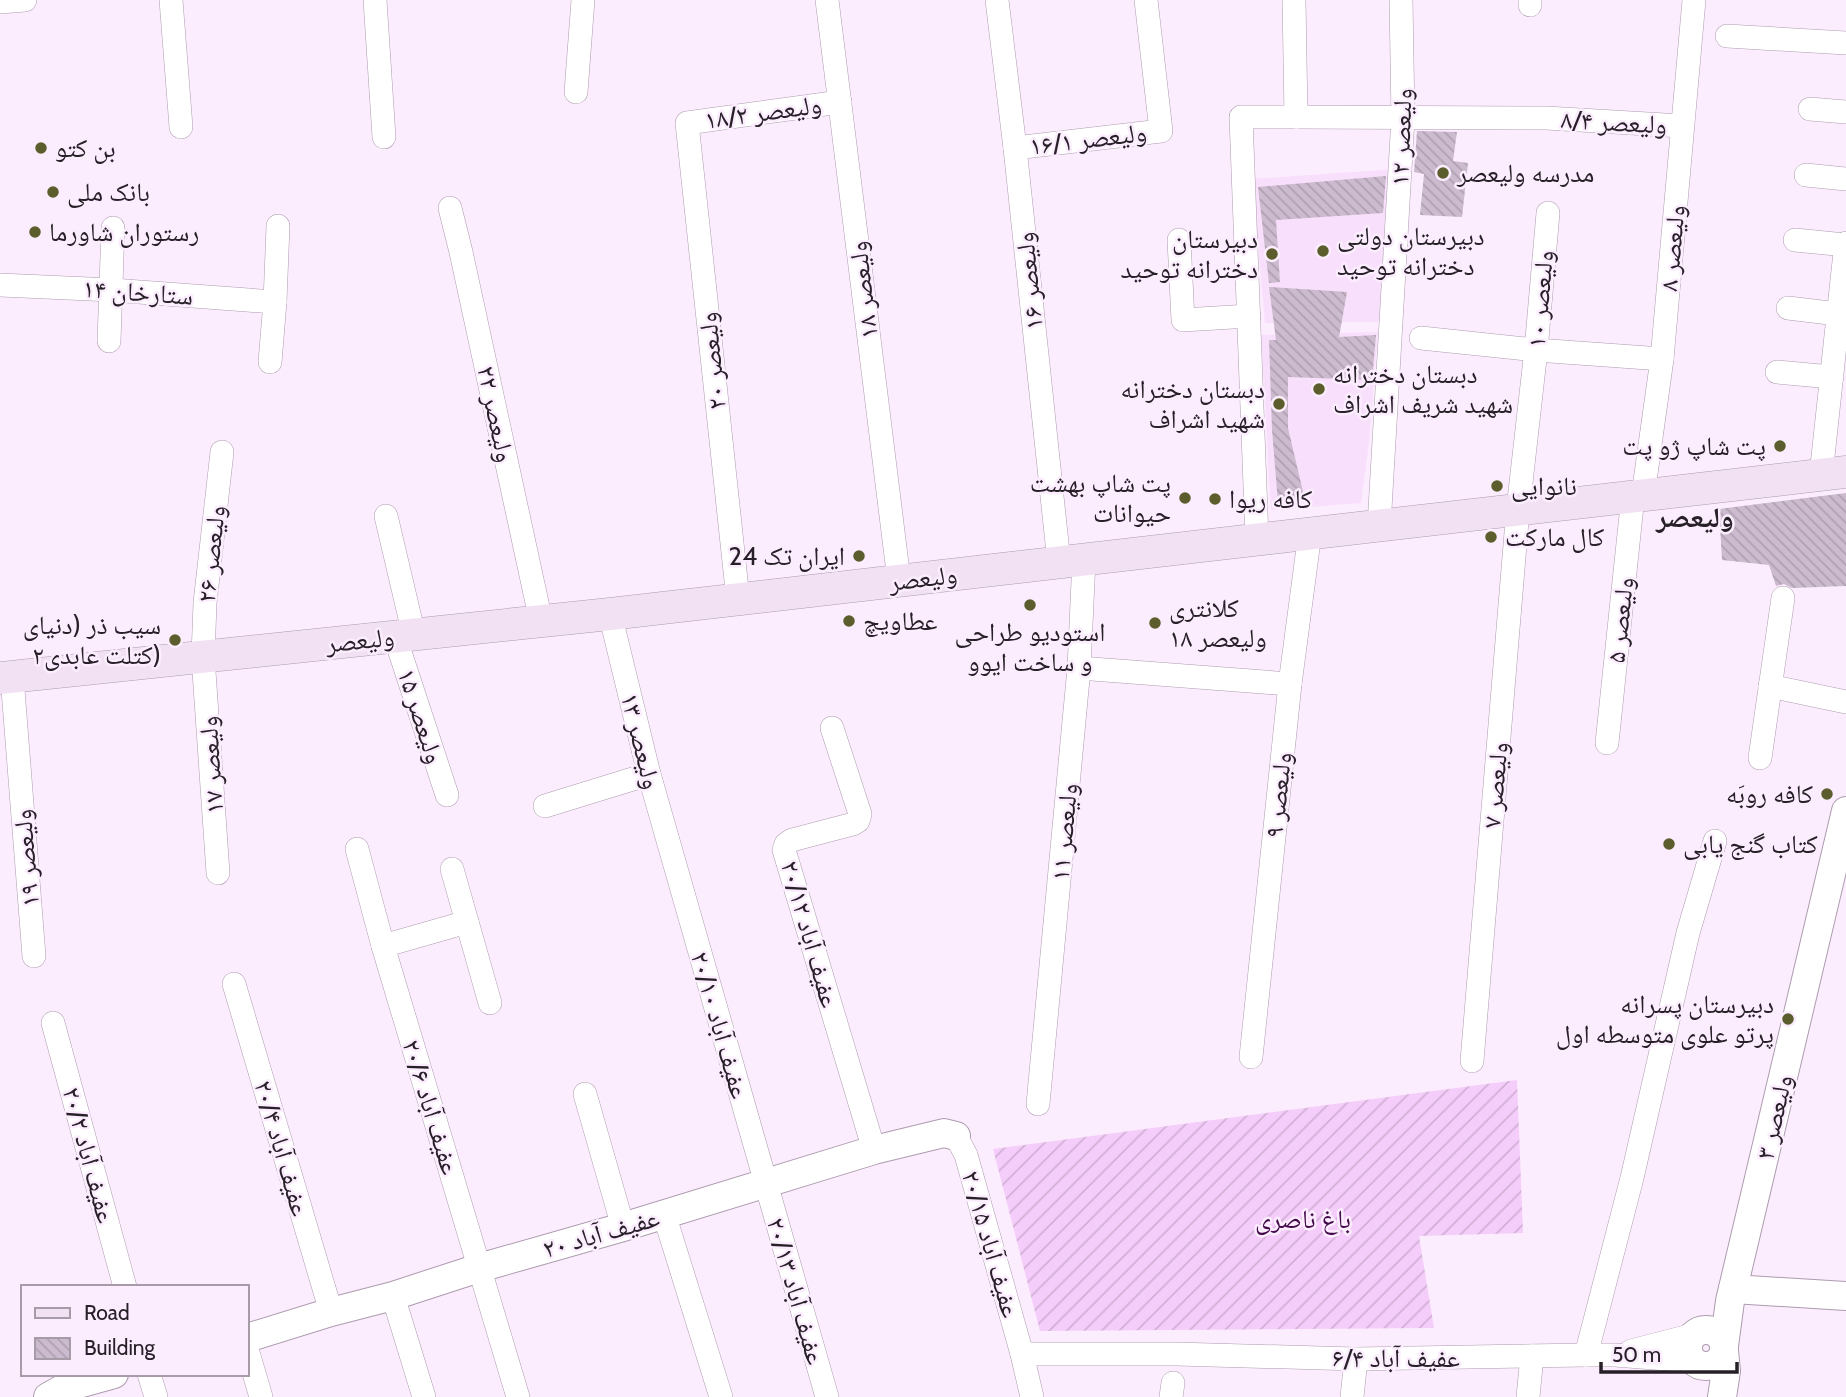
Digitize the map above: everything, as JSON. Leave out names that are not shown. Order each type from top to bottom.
[{"type":"main road","name":"ولیعصر","points":[[6,678],[610,614],[1834,473]]},
{"type":"street","points":[[0,2],[26,0]]},
{"type":"street","points":[[171,0],[181,127]]},
{"type":"street","points":[[375,0],[384,137]]},
{"type":"street","points":[[576,92],[583,0]]},
{"type":"street","name":"۱۸ ولیعصر","points":[[827,0],[899,580]]},
{"type":"street","name":"۱۶ ولیعصر","points":[[997,0],[1071,561]]},
{"type":"street","name":"۱۶/۱ ولیعصر","points":[[1015,148],[1161,131],[1146,0]]},
{"type":"street","points":[[1294,0],[1296,117]]},
{"type":"street","name":"۱۲ ولیعصر","points":[[1379,526],[1404,118],[1401,0]]},
{"type":"street","name":"۸ ولیعصر","points":[[1638,496],[1662,359],[1694,0]]},
{"type":"street","points":[[1727,36],[1846,43]]},
{"type":"street","name":"۱۸/۲ ولیعصر","points":[[687,122],[841,102]]},
{"type":"street","points":[[1810,109],[1846,112]]},
{"type":"street","name":"۸/۴ ولیعصر","points":[[1250,316],[1241,117],[1546,118],[1682,126]]},
{"type":"street","name":"۲۰ ولیعصر","points":[[687,122],[738,599]]},
{"type":"street","points":[[1806,175],[1846,179]]},
{"type":"street","name":"۲۲ ولیعصر","points":[[450,208],[541,621]]},
{"type":"street","name":"۱۰ ولیعصر","points":[[1518,509],[1548,213]]},
{"type":"street","points":[[270,362],[278,226]]},
{"type":"street","points":[[109,341],[113,228]]},
{"type":"street","points":[[1180,240],[1183,320],[1250,316],[1257,539]]},
{"type":"street","points":[[1795,240],[1846,244],[1832,377],[1834,473]]},
{"type":"street","name":"۱۴ ستارخان","points":[[0,285],[275,302]]},
{"type":"street","points":[[1788,309],[1838,314]]},
{"type":"street","points":[[1421,338],[1662,359]]},
{"type":"street","points":[[1777,372],[1832,377]]},
{"type":"street","name":"۲۶ ولیعصر","points":[[203,657],[205,603],[222,452]]},
{"type":"street","name":"۵ ولیعصر","points":[[1607,743],[1638,496]]},
{"type":"street","name":"۷ ولیعصر","points":[[1472,1061],[1518,509]]},
{"type":"street","name":"۱۵ ولیعصر","points":[[386,516],[405,636],[447,795]]},
{"type":"street","name":"۹ ولیعصر","points":[[1251,1057],[1290,684],[1310,533]]},
{"type":"street","name":"۱۱ ولیعصر","points":[[1038,1104],[1079,668],[1071,561]]},
{"type":"street","points":[[1760,758],[1783,598]]},
{"type":"street","name":"۱۳ ولیعصر","points":[[610,614],[649,774],[676,866]]},
{"type":"street","name":"۱۷ ولیعصر","points":[[203,657],[218,873]]},
{"type":"street","points":[[1079,668],[1290,684]]},
{"type":"street","name":"۱۹ ولیعصر","points":[[6,678],[34,956]]},
{"type":"street","points":[[1770,686],[1846,702]]},
{"type":"street","name":"عفیف آباد ۲۰/۱۲","points":[[832,728],[860,814],[858,821],[792,840],[786,844],[785,850],[874,1150]]},
{"type":"street","points":[[545,806],[649,774]]},
{"type":"street","name":"۳ ولیعصر","points":[[1722,1397],[1726,1371],[1724,1349],[1732,1295],[1846,811]]},
{"type":"street","points":[[1586,1355],[1632,1178],[1688,933],[1715,841]]},
{"type":"street","name":"عفیف آباد ۲۰/۶","points":[[357,849],[383,946],[518,1397]]},
{"type":"street","name":"عفیف آباد ۲۰/۱۰","points":[[676,866],[765,1184]]},
{"type":"street","points":[[452,869],[490,1003]]},
{"type":"street","points":[[383,946],[467,922]]},
{"type":"street","name":"عفیف آباد ۲۰/۴","points":[[234,984],[331,1312]]},
{"type":"street","name":"عفیف آباد ۲۰/۲","points":[[53,1023],[124,1285]]},
{"type":"street","points":[[585,1094],[623,1227]]},
{"type":"street","name":"عفیف آباد ۲۰","points":[[248,1338],[874,1150],[944,1133],[956,1136]]},
{"type":"street","name":"عفیف آباد ۲۰/۱۵","points":[[956,1136],[965,1155],[1032,1397]]},
{"type":"street","name":"عفیف آباد ۲۰/۱۳","points":[[765,1184],[827,1397]]},
{"type":"street","points":[[664,1214],[721,1397]]},
{"type":"street","points":[[1695,1348],[1732,1295],[1846,1296]]},
{"type":"street","points":[[393,1296],[424,1397]]},
{"type":"street","points":[[1695,1348],[1704,1366],[1714,1364],[1722,1356],[1724,1349]]},
{"type":"street","points":[[1695,1348],[1712,1397]]},
{"type":"street","name":"عفیف آباد ۶/۴","points":[[1022,1354],[1177,1354],[1356,1359],[1615,1355],[1695,1348]]},
{"type":"street","points":[[248,1352],[261,1397]]},
{"type":"street","points":[[1528,1397],[1532,1356]]},
{"type":"street","points":[[1352,1397],[1356,1359]]},
{"type":"street","points":[[48,1397],[64,1388],[107,1376]]},
{"type":"street","points":[[150,1376],[156,1397]]},
{"type":"shaded area","name":"دبیرستان دولتی دخترانه توحید","points":[[1396,169],[1381,322],[1265,323],[1252,179]]},
{"type":"shaded area","name":"دبستان دخترانه شهید شریف اشراف","points":[[1378,332],[1361,503],[1271,510],[1261,335]]},
{"type":"green space","name":"باغ ناصری","points":[[1517,1080],[1523,1233],[1419,1236],[1434,1328],[1040,1331],[993,1149]]},
{"type":"building","name":"مدرسه ولیعصر","points":[[1417,131],[1457,132],[1453,161],[1468,163],[1462,217],[1420,215],[1424,174],[1414,172]]},
{"type":"building","name":"دبیرستان دخترانه توحید","points":[[1386,176],[1383,213],[1276,220],[1280,282],[1269,283],[1258,187]]},
{"type":"building","name":"دبستان دخترانه شهید اشراف","points":[[1269,287],[1347,292],[1339,337],[1376,335],[1372,380],[1288,377],[1288,428],[1304,496],[1278,502],[1269,340],[1276,340]]},
{"type":"building","points":[[1846,493],[1846,586],[1776,586],[1769,565],[1722,560],[1719,509]]},
{"type":"place","name":"بن کتو","points":[[41,148]]},
{"type":"place","name":"مدرسه ولیعصر","points":[[1443,173]]},
{"type":"place","name":"بانک ملی","points":[[53,192]]},
{"type":"place","name":"رستوران شاورما","points":[[35,232]]},
{"type":"place","name":"دبیرستان دولتی دخترانه توحید","points":[[1323,251]]},
{"type":"place","name":"دبیرستان دخترانه توحید","points":[[1272,254]]},
{"type":"place","name":"دبستان دخترانه شهید شریف اشراف","points":[[1319,389]]},
{"type":"place","name":"دبستان دخترانه شهید اشراف","points":[[1279,404]]},
{"type":"place","name":"پت شاپ ژو پت","points":[[1780,446]]},
{"type":"place","name":"نانوایی","points":[[1497,486]]},
{"type":"place","name":"پت شاپ بهشت حیوانات","points":[[1185,498]]},
{"type":"place","name":"کافه ریوا","points":[[1215,499]]},
{"type":"place","name":"کال مارکت","points":[[1491,537]]},
{"type":"place","name":"ایران تک 24","points":[[859,556]]},
{"type":"place","name":"استودیو طراحی و ساخت ایوو","points":[[1030,605]]},
{"type":"place","name":"عطاویچ","points":[[849,621]]},
{"type":"place","name":"کلانتری ۱۸ ولیعصر","points":[[1155,623]]},
{"type":"place","name":"سیب ذر (دنیای کتلت عابدی۲)","points":[[175,640]]},
{"type":"place","name":"کافه روبَه","points":[[1827,794]]},
{"type":"place","name":"کتاب گنج یابی","points":[[1669,844]]},
{"type":"place","name":"دبیرستان پسرانه پرتو علوی متوسطه اول","points":[[1788,1019]]},
{"type":"district","name":"ولیعصر","points":[[1695,517]]}]
